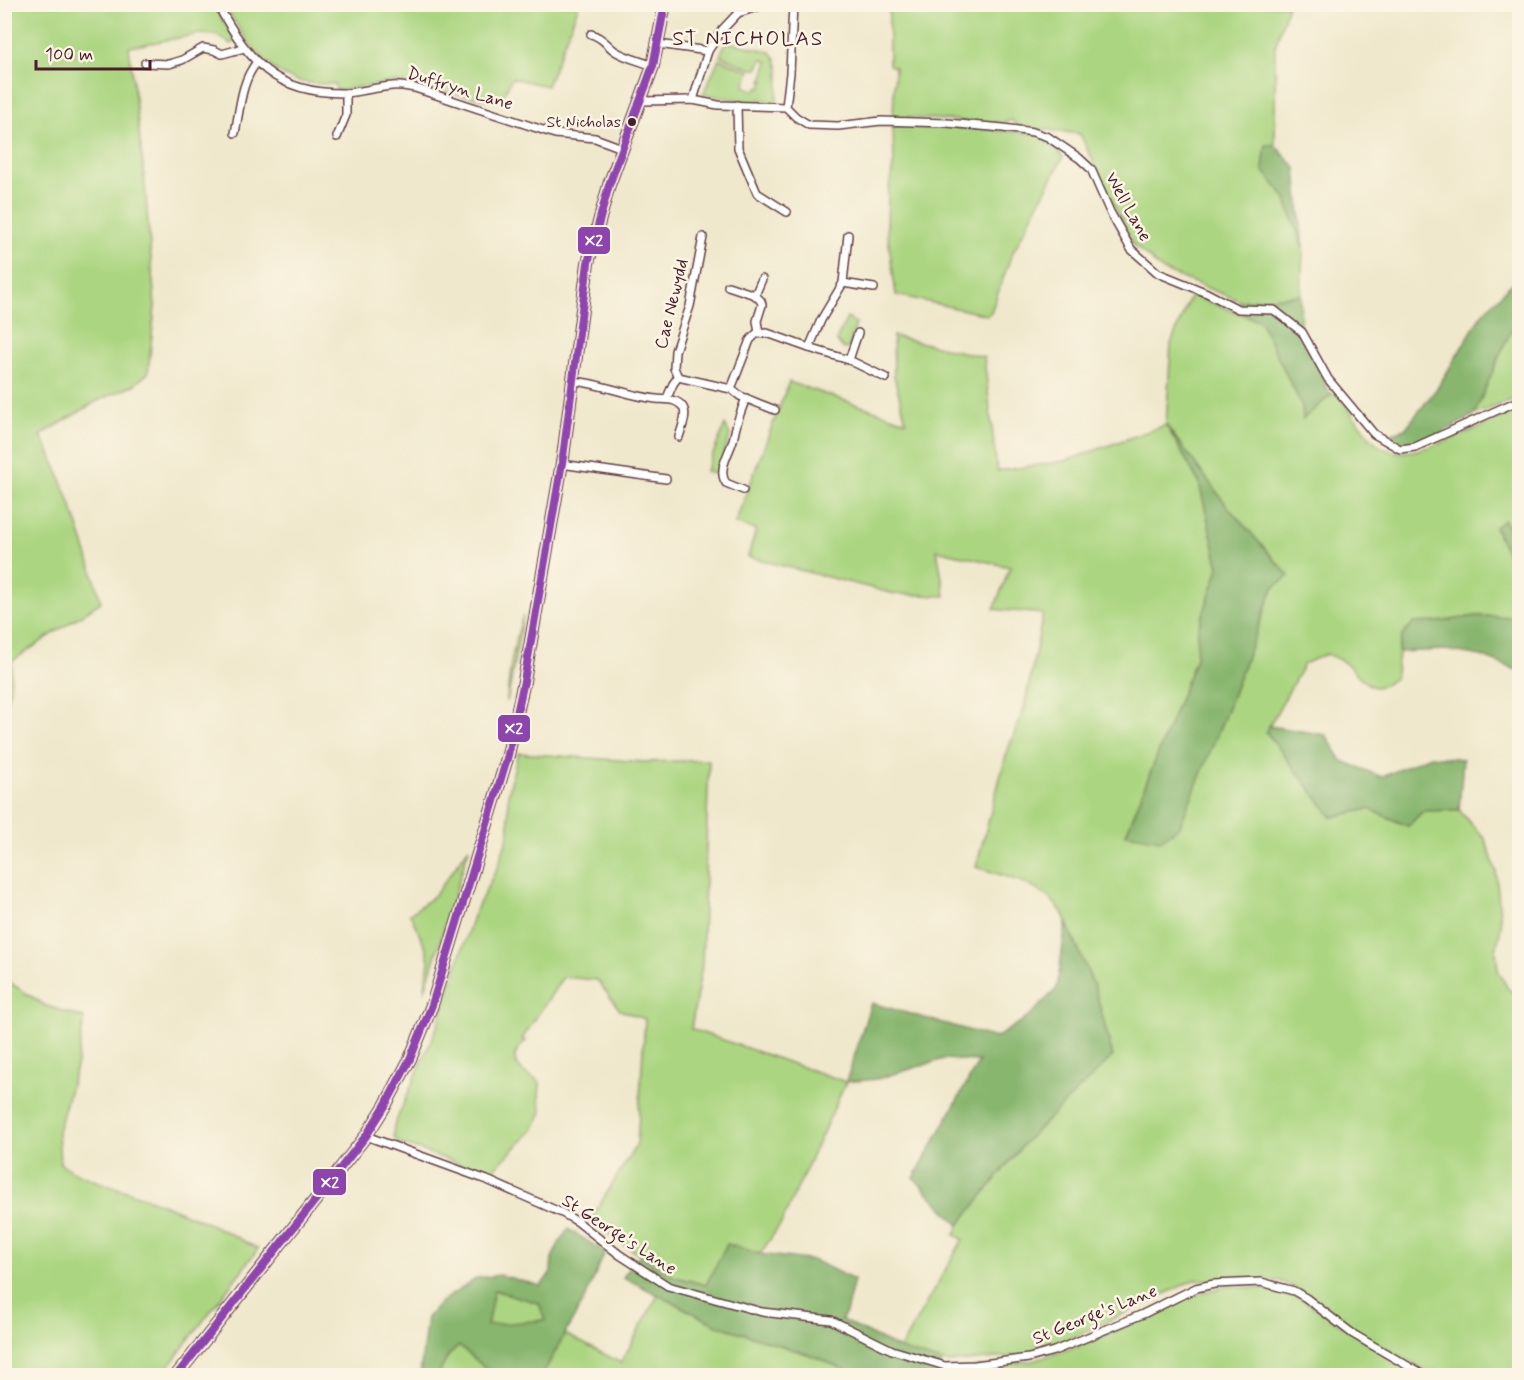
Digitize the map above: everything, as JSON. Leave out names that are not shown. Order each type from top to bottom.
[{"type":"main road","points":[[176,1376],[366,1136],[402,1075],[432,1005],[500,786],[524,681],[561,464],[574,381],[588,263],[622,148],[653,66],[665,4]]},
{"type":"street","name":"Duffryn Lane","points":[[217,4],[244,48],[278,80],[288,85],[310,90],[346,93],[393,85],[415,88],[555,134],[595,138],[622,148]]},
{"type":"street","points":[[693,99],[708,51],[722,30],[738,13],[767,4]]},
{"type":"street","points":[[641,101],[693,99],[718,105],[786,107],[793,4]]},
{"type":"street","points":[[591,34],[602,37],[614,50],[625,56],[653,66]]},
{"type":"street","points":[[658,44],[708,51]]},
{"type":"street","points":[[145,63],[169,64],[182,60],[203,48],[222,54],[244,48]]},
{"type":"street","points":[[235,133],[245,82],[249,71],[258,62]]},
{"type":"street","points":[[337,137],[346,115],[346,93]]},
{"type":"street","points":[[737,105],[738,148],[757,193],[787,212]]},
{"type":"street","name":"Well Lane","points":[[786,107],[809,125],[838,126],[881,121],[947,123],[1033,132],[1048,137],[1091,169],[1110,212],[1131,249],[1158,273],[1207,293],[1238,309],[1274,310],[1302,332],[1328,379],[1374,434],[1400,449],[1415,447],[1520,400]]},
{"type":"street","points":[[809,348],[821,320],[843,282],[848,235]]},
{"type":"street","name":"Cae Newydd","points":[[678,377],[674,368],[675,351],[690,306],[703,237]]},
{"type":"street","points":[[755,295],[762,279]]},
{"type":"street","points":[[843,282],[874,288]]},
{"type":"street","points":[[728,285],[755,295],[762,305],[757,318],[759,333]]},
{"type":"street","points":[[730,389],[750,340],[759,333],[767,333],[849,360],[886,378]]},
{"type":"street","points":[[849,360],[858,333]]},
{"type":"street","name":"Cae Newydd","points":[[678,377],[730,389],[775,410]]},
{"type":"street","name":"Cae Newydd","points":[[667,398],[678,377]]},
{"type":"street","points":[[574,381],[602,385],[659,400],[667,398],[679,403],[684,408],[685,414],[679,437]]},
{"type":"street","points":[[743,490],[726,483],[723,474],[736,421],[746,398]]},
{"type":"street","points":[[561,464],[666,479]]},
{"type":"street","name":"St George's Lane","points":[[366,1136],[487,1180],[562,1213],[578,1222],[602,1243],[668,1286],[762,1312],[831,1320],[892,1350],[945,1366],[975,1365],[1029,1358],[1054,1351],[1122,1323],[1196,1288],[1214,1284],[1261,1282],[1293,1291],[1306,1298],[1353,1334],[1425,1376]]},
{"type":"green space","points":[[5,5],[213,5],[236,41],[231,44],[216,35],[199,34],[129,47],[144,175],[155,306],[148,373],[134,385],[97,401],[41,435],[60,476],[75,517],[101,602],[12,661],[10,689],[5,707]]},
{"type":"green space","points":[[224,5],[579,5],[547,86],[512,78],[500,102],[392,82],[336,90],[335,84],[298,81],[274,69],[264,60],[246,39]]},
{"type":"green space","points":[[889,5],[1288,5],[1275,47],[1275,145],[1266,146],[1263,170],[1285,197],[1303,248],[1301,295],[1240,301],[1162,270],[1133,244],[1080,134],[1017,126],[1012,120],[1003,123],[893,117],[895,67],[889,65]]},
{"type":"green space","points":[[726,41],[771,52],[775,57],[779,70],[776,104],[761,99],[755,103],[703,94],[719,59],[750,71],[744,86],[756,91],[758,87],[761,88],[768,62],[762,59],[757,69],[752,69],[720,56]]},
{"type":"green space","points":[[893,126],[1022,132],[1040,136],[1056,148],[1063,157],[1011,256],[991,312],[987,315],[896,295],[887,230],[888,193],[894,161]]},
{"type":"green space","points":[[1266,145],[1275,145],[1296,168],[1303,248],[1285,197],[1263,170]]},
{"type":"green space","points":[[1519,276],[1519,317],[1504,345],[1474,415],[1423,441],[1403,445],[1391,441],[1384,435],[1405,429],[1438,387],[1482,314]]},
{"type":"green space","points":[[1191,295],[1260,321],[1302,406],[1303,418],[1332,394],[1339,396],[1371,438],[1381,447],[1392,451],[1411,451],[1442,443],[1519,409],[1519,550],[1504,521],[1495,528],[1519,580],[1519,617],[1477,616],[1413,623],[1402,636],[1395,678],[1380,687],[1369,685],[1348,665],[1326,654],[1304,664],[1266,732],[1332,817],[1369,809],[1408,826],[1423,811],[1459,810],[1485,839],[1496,871],[1501,926],[1496,951],[1498,970],[1508,989],[1519,996],[1519,1375],[1438,1375],[1436,1371],[1422,1369],[1363,1335],[1307,1293],[1280,1281],[1194,1280],[1068,1340],[1033,1354],[948,1363],[924,1358],[900,1349],[963,1239],[955,1235],[959,1225],[1025,1142],[1095,988],[1062,912],[1054,902],[1023,883],[976,867],[1007,752],[1024,709],[1043,614],[994,609],[1010,567],[937,550],[945,596],[895,594],[748,557],[756,530],[735,523],[789,382],[906,421],[894,376],[893,336],[984,357],[997,471],[1065,461],[1166,425],[1171,344]],"holes":[[[1170,431],[1228,507],[1288,576],[1273,588],[1223,720],[1126,834],[1196,658],[1198,629],[1219,569],[1199,482]]]},
{"type":"green space","points":[[1301,295],[1300,325],[1296,329],[1310,348],[1326,386],[1332,394],[1303,419],[1302,406],[1260,321],[1244,315],[1240,301]]},
{"type":"green space","points":[[1519,317],[1519,397],[1474,415],[1504,345]]},
{"type":"green space","points":[[847,318],[856,323],[849,348],[844,349],[837,342]]},
{"type":"green space","points":[[725,425],[730,435],[719,469],[714,474],[706,471]]},
{"type":"green space","points":[[1166,425],[1228,507],[1289,576],[1273,588],[1180,826],[1161,840],[1126,834],[1196,658],[1198,629],[1219,568],[1199,482]]},
{"type":"green space","points":[[1504,520],[1519,550],[1519,580],[1495,527]]},
{"type":"green space","points":[[523,616],[507,702],[512,658]]},
{"type":"green space","points":[[1477,616],[1519,617],[1519,671],[1481,656],[1446,650],[1398,652],[1402,636],[1413,623]]},
{"type":"green space","points":[[1269,726],[1326,735],[1342,761],[1382,777],[1430,756],[1463,759],[1459,810],[1423,811],[1408,826],[1369,809],[1332,817],[1266,732]]},
{"type":"green space","points":[[518,753],[645,762],[709,760],[702,965],[691,1029],[846,1082],[782,1222],[760,1254],[727,1244],[706,1285],[672,1276],[589,1222],[637,1144],[645,1019],[620,1010],[597,980],[563,977],[522,1039],[526,1041],[519,1048],[515,1060],[521,1070],[540,1082],[539,1098],[542,1112],[533,1130],[489,1174],[399,1143],[394,1137],[394,1126],[437,1027],[473,916],[499,864],[509,833],[508,795]]},
{"type":"green space","points":[[469,848],[424,993],[429,961],[427,951],[410,914],[435,895]]},
{"type":"green space","points":[[1066,923],[1095,988],[1113,1056],[1025,1142],[959,1225],[914,1178],[979,1061],[944,1059],[877,1079],[846,1082],[871,1003],[996,1038],[1030,1016],[1057,988]]},
{"type":"green space","points":[[4,979],[46,1006],[84,1018],[77,1063],[58,1132],[60,1163],[89,1178],[201,1220],[258,1249],[162,1375],[5,1375]]},
{"type":"green space","points":[[568,1229],[605,1252],[586,1296],[542,1375],[503,1375],[487,1369],[459,1346],[448,1356],[438,1375],[420,1375],[427,1317],[441,1302],[477,1278],[500,1275],[541,1286],[551,1272],[552,1258]],"holes":[[[494,1290],[539,1303],[545,1320],[487,1325]]]},
{"type":"green space","points":[[727,1244],[760,1254],[815,1261],[854,1280],[846,1313],[841,1320],[900,1349],[942,1362],[938,1376],[857,1375],[813,1356],[717,1325],[623,1277],[640,1255],[672,1276],[706,1285]]},
{"type":"green space","points":[[1227,1286],[1264,1288],[1302,1299],[1418,1376],[938,1376],[939,1372],[1032,1361],[1085,1344],[1181,1298]]},
{"type":"green space","points":[[493,1290],[539,1303],[545,1320],[487,1326]]},
{"type":"green space","points":[[658,1295],[717,1325],[813,1356],[857,1375],[542,1376],[565,1334],[621,1363]]},
{"type":"green space","points":[[459,1346],[487,1369],[503,1375],[438,1376],[448,1356]]},
{"type":"transit line","name":"X2","points":[[176,1376],[366,1136],[410,1059],[432,1005],[508,755],[524,681],[563,457],[588,263],[609,185],[653,66],[665,4]]},
{"type":"place","name":"St Nicholas","points":[[632,122]]},
{"type":"district","name":"ST NICHOLAS","points":[[748,39]]}]
